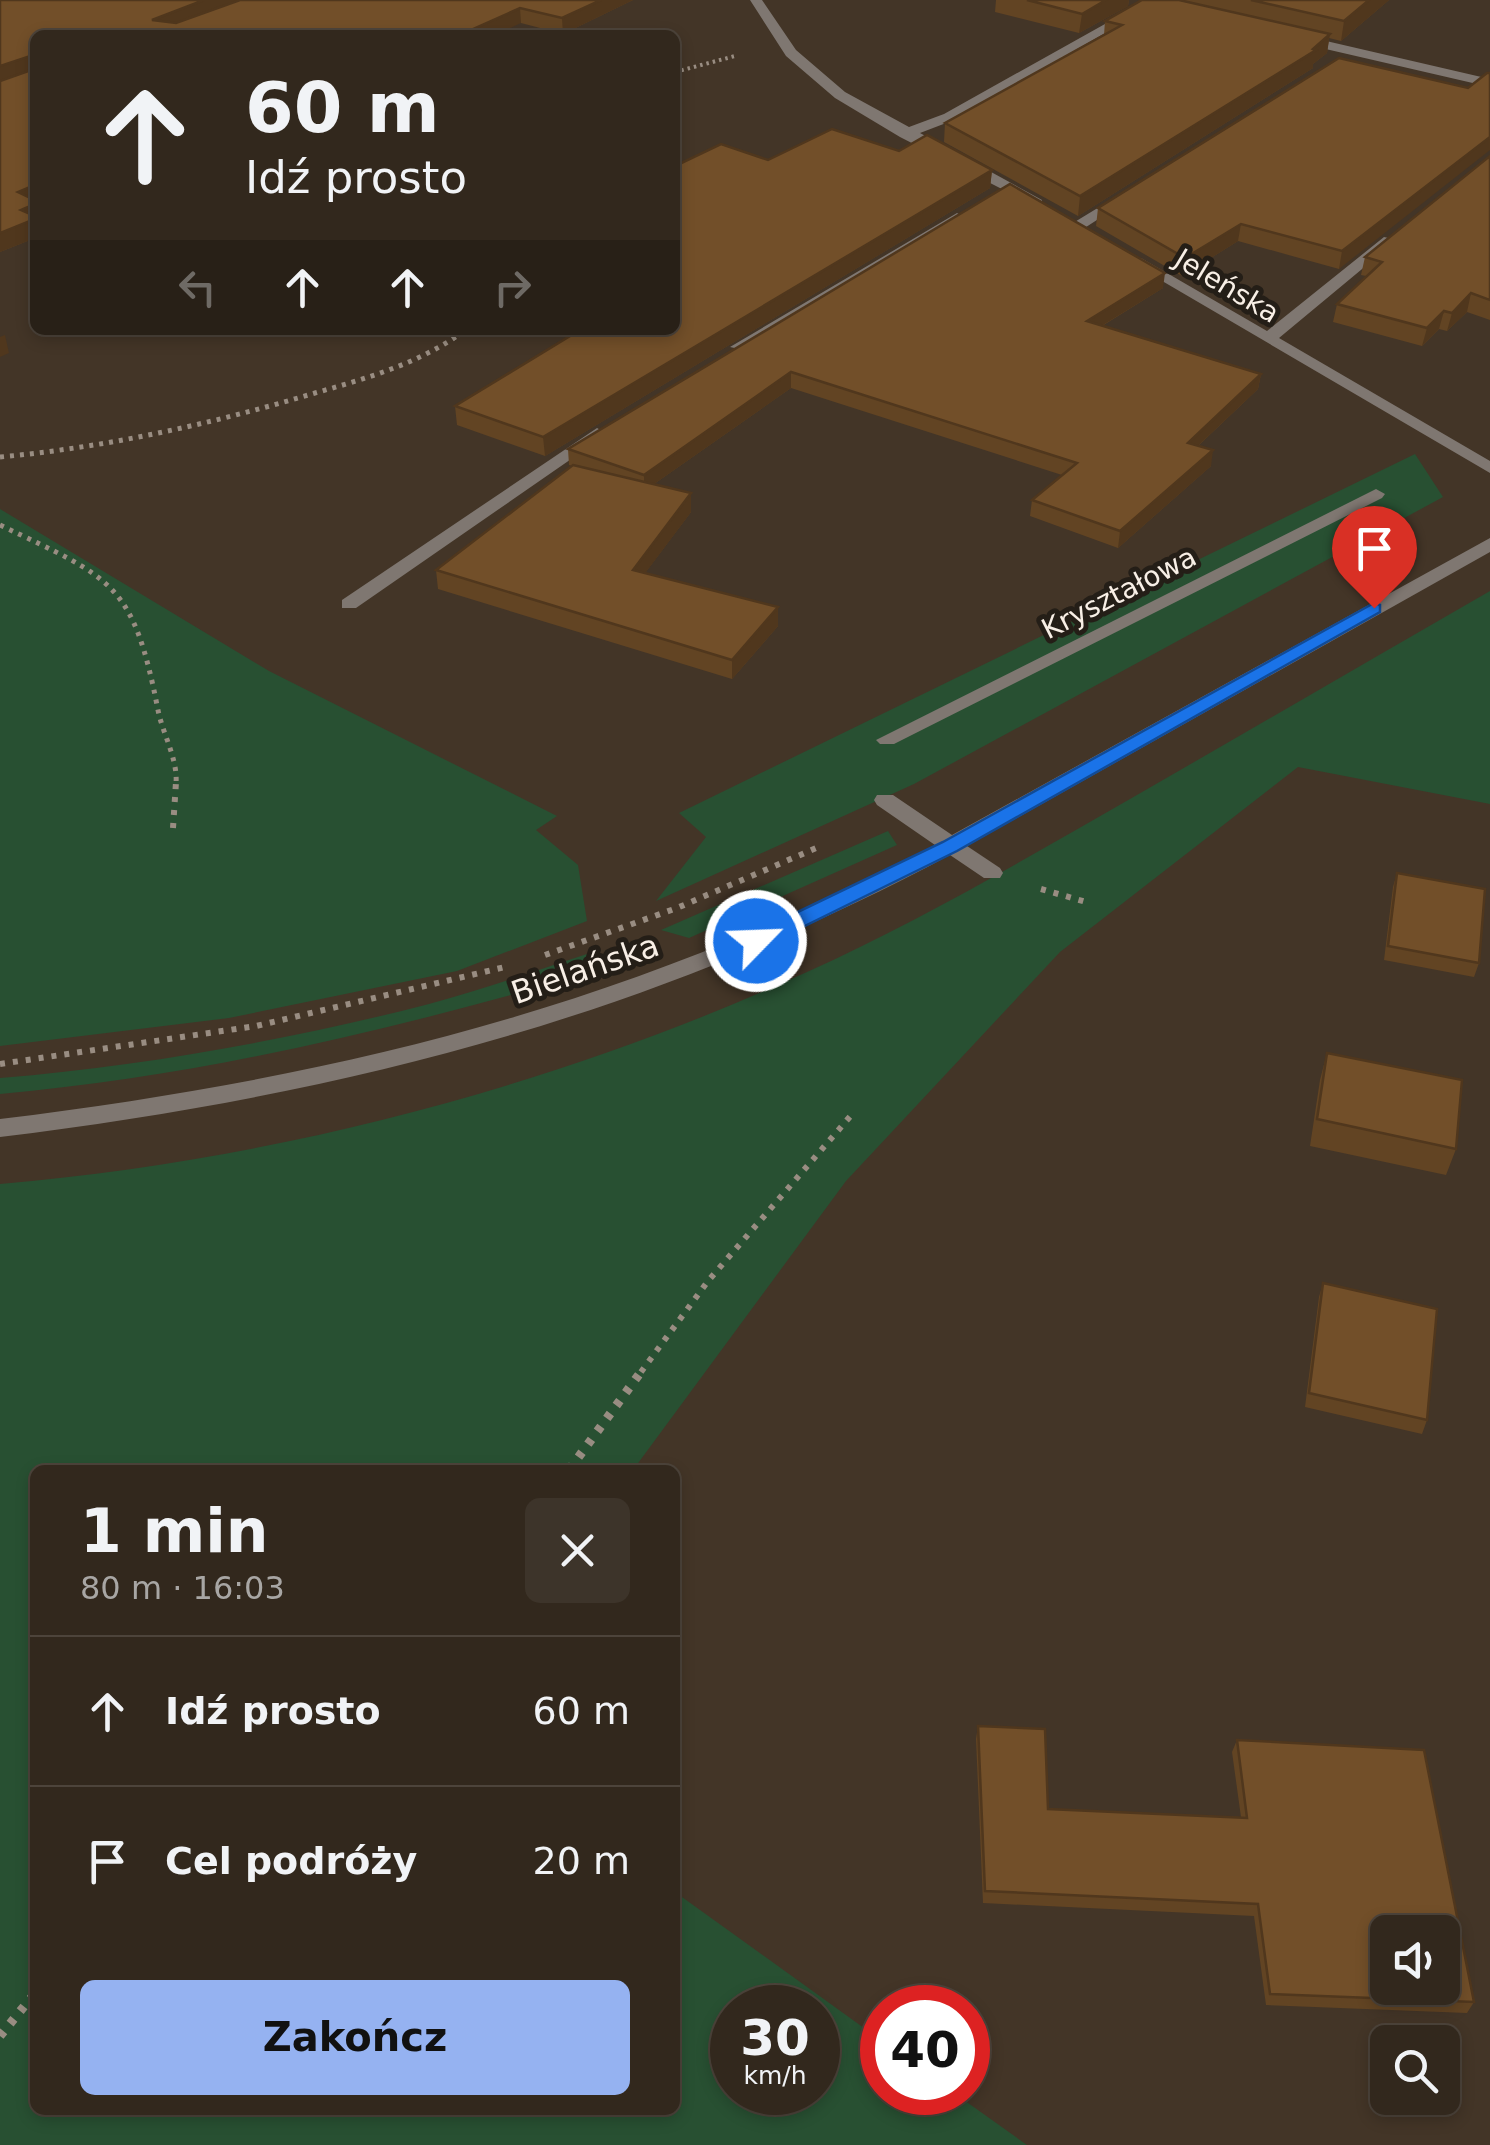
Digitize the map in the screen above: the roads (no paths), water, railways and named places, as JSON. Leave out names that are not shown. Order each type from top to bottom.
[{"type":"street","points":[[756,0],[791,53],[840,95],[906,134],[993,196],[1078,226],[1095,236]]},
{"type":"street","points":[[906,134],[949,118],[1147,6],[1130,0]]},
{"type":"street","points":[[1280,35],[1490,83]]},
{"type":"street","points":[[1340,62],[1357,52]]},
{"type":"street","points":[[1078,226],[1144,185]]},
{"type":"street","points":[[727,354],[993,196]]},
{"type":"street","points":[[1267,339],[1401,230]]},
{"type":"street","name":"Jeleńska","points":[[1112,247],[1490,468]]},
{"type":"street","points":[[349,604],[608,426]]},
{"type":"street","name":"Kryształowa","points":[[886,740],[1376,494]]},
{"type":"street","name":"Bielańska","points":[[0,1128],[104,1117],[247,1094],[388,1062],[554,1017],[783,930],[950,847],[1490,544]]},
{"type":"street","points":[[891,804],[992,874]]}]
